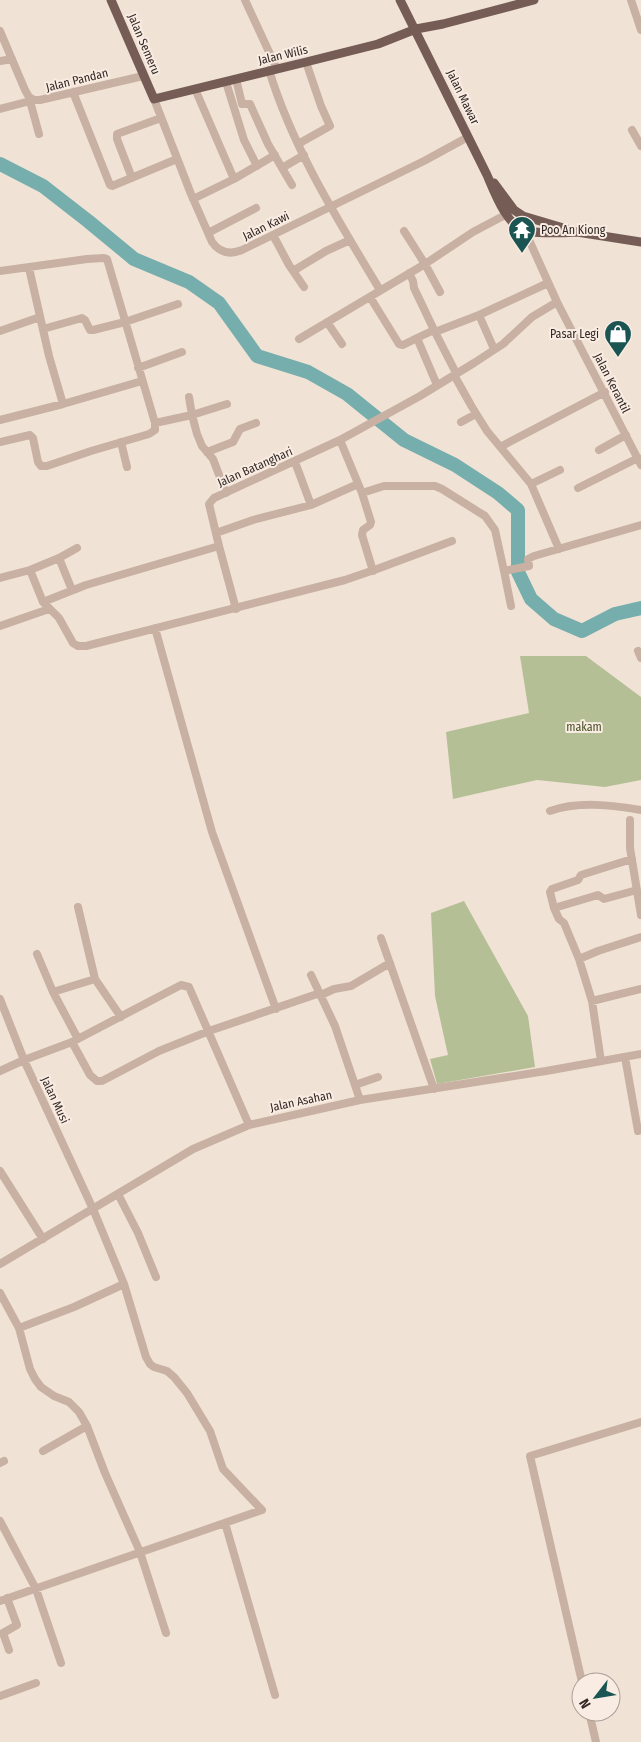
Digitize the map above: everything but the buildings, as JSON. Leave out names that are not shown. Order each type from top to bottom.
[{"type":"main road","name":"Jalan Semeru","points":[[111,0],[154,99]]},
{"type":"main road","name":"Jalan Mawar","points":[[400,0],[507,214],[517,226],[525,231],[577,232]]},
{"type":"main road","name":"Jalan Wilis","points":[[154,99],[378,44],[416,29],[443,24],[534,0]]},
{"type":"main road","name":"Jalan Mawar","points":[[487,175],[514,210],[520,214],[577,232],[641,242]]},
{"type":"street","points":[[245,0],[273,70],[277,95],[298,144],[330,206],[380,290]]},
{"type":"street","points":[[631,0],[641,30]]},
{"type":"street","name":"Jalan Pandan","points":[[0,31],[25,90],[32,100],[56,97],[143,76]]},
{"type":"street","points":[[0,61],[12,59]]},
{"type":"street","points":[[298,144],[330,126],[306,62]]},
{"type":"street","points":[[236,79],[242,104],[250,104],[292,185]]},
{"type":"street","points":[[226,82],[244,140],[257,166]]},
{"type":"street","points":[[195,89],[234,179]]},
{"type":"street","points":[[73,92],[110,185],[112,186],[177,159]]},
{"type":"street","name":"Jalan Kawi","points":[[154,99],[208,233],[216,247],[229,253],[242,250],[273,235],[424,161],[468,136]]},
{"type":"street","points":[[0,109],[32,100],[39,134]]},
{"type":"street","points":[[132,178],[117,139],[117,134],[161,118]]},
{"type":"street","points":[[632,130],[641,146]]},
{"type":"street","points":[[193,199],[234,179],[275,155]]},
{"type":"street","points":[[282,168],[304,155]]},
{"type":"street","points":[[208,233],[256,208]]},
{"type":"street","points":[[299,339],[425,264],[473,232],[507,214]]},
{"type":"street","points":[[404,231],[440,292]]},
{"type":"street","name":"Jalan Kerantil","points":[[525,231],[557,302],[639,461]]},
{"type":"street","points":[[273,235],[304,287]]},
{"type":"street","points":[[293,271],[326,251],[350,240]]},
{"type":"street","points":[[0,272],[104,258],[109,264],[155,423],[155,430],[153,432],[47,466],[41,466],[38,462],[33,438],[30,435],[0,442]]},
{"type":"street","points":[[29,268],[63,404]]},
{"type":"street","points":[[409,273],[414,281],[414,288],[476,414],[500,447],[526,475],[559,549]]},
{"type":"street","points":[[370,296],[399,344],[403,345],[479,315],[548,283]]},
{"type":"street","name":"Jalan Batanghari","points":[[236,608],[209,504],[214,498],[295,462],[360,430],[503,344],[532,318],[557,302]]},
{"type":"street","points":[[43,328],[82,318],[90,330],[125,322],[178,304]]},
{"type":"street","points":[[479,315],[494,349]]},
{"type":"street","points":[[0,331],[40,317]]},
{"type":"street","points":[[327,322],[342,344]]},
{"type":"street","points":[[417,338],[437,385]]},
{"type":"street","points":[[138,368],[182,352]]},
{"type":"street","points":[[0,420],[142,381]]},
{"type":"street","points":[[500,447],[605,392]]},
{"type":"street","points":[[188,398],[197,434],[212,460],[226,493]]},
{"type":"street","points":[[155,423],[192,415],[227,404]]},
{"type":"street","points":[[460,422],[476,414]]},
{"type":"street","points":[[207,452],[234,442],[240,430],[256,423]]},
{"type":"street","points":[[599,450],[626,435]]},
{"type":"street","points":[[340,440],[362,493],[371,522],[363,530],[362,535],[373,571]]},
{"type":"street","points":[[121,442],[127,467]]},
{"type":"street","points":[[578,488],[639,461]]},
{"type":"street","points":[[295,462],[311,505]]},
{"type":"street","points":[[531,484],[560,470]]},
{"type":"street","points":[[216,533],[254,520],[311,505],[358,484]]},
{"type":"street","points":[[362,493],[384,486],[435,486],[485,516],[495,530],[507,570],[511,606]]},
{"type":"street","points":[[507,570],[529,566],[528,559],[641,525]]},
{"type":"street","points":[[30,570],[46,606],[58,618],[73,644],[86,646],[373,571],[452,541]]},
{"type":"street","points":[[0,626],[46,606],[72,590],[219,546]]},
{"type":"street","points":[[0,578],[30,570],[77,548]]},
{"type":"street","points":[[59,558],[72,590]]},
{"type":"street","points":[[155,628],[212,832],[276,1009]]},
{"type":"street","points":[[550,811],[574,805],[610,806],[641,810]]},
{"type":"street","points":[[630,820],[632,859],[638,876],[637,890],[641,915]]},
{"type":"street","points":[[601,1061],[592,1001],[579,959],[564,923],[559,919],[554,908],[550,892],[552,889],[578,880],[581,875],[632,859]]},
{"type":"street","points":[[554,908],[598,895],[604,900],[637,890]]},
{"type":"street","points":[[78,907],[95,979],[121,1017]]},
{"type":"street","points":[[579,959],[641,937]]},
{"type":"street","points":[[381,938],[434,1088]]},
{"type":"street","points":[[37,954],[90,1075],[96,1080],[102,1080],[159,1051],[209,1030],[321,994],[334,988],[351,986],[390,963]]},
{"type":"street","points":[[311,974],[335,1026],[360,1100]]},
{"type":"street","points":[[54,992],[95,979]]},
{"type":"street","points":[[0,1071],[75,1041],[182,985],[186,985],[189,987],[209,1030],[249,1124]]},
{"type":"street","points":[[592,1001],[641,989]]},
{"type":"street","name":"Jalan Musi","points":[[0,999],[24,1060],[93,1209],[124,1284],[143,1348],[152,1366],[167,1371],[187,1393],[210,1431],[223,1469],[262,1510],[225,1523]]},
{"type":"street","name":"Jalan Asahan","points":[[0,1264],[194,1149],[249,1124],[360,1100],[641,1054]]},
{"type":"street","points":[[625,1057],[638,1131]]},
{"type":"street","points":[[355,1085],[378,1077]]},
{"type":"street","points":[[0,1171],[43,1239]]},
{"type":"street","points":[[118,1194],[138,1233],[156,1277]]},
{"type":"street","points":[[25,1325],[74,1307],[124,1284]]},
{"type":"street","points":[[0,1293],[25,1325],[30,1368],[35,1379],[41,1387],[54,1396],[69,1402],[80,1412],[87,1426],[105,1473],[140,1552],[166,1633]]},
{"type":"street","points":[[580,1672],[530,1456],[641,1422]]},
{"type":"street","points":[[43,1451],[87,1426]]},
{"type":"street","points":[[9,1650],[3,1633],[17,1625],[3,1600],[225,1523],[275,1695]]},
{"type":"street","points":[[1,1526],[36,1589],[61,1663]]},
{"type":"street","points":[[0,1696],[36,1683]]},
{"type":"street","points":[[591,1722],[596,1742]]},
{"type":"green space","name":"makam","points":[[520,656],[586,656],[641,697],[641,780],[605,787],[537,780],[453,799],[446,732],[529,713]]},
{"type":"green space","points":[[464,901],[528,1016],[535,1067],[437,1084],[430,1059],[448,1055],[435,996],[431,913]]},
{"type":"waterway","points":[[0,164],[43,186],[134,259],[189,282],[219,303],[257,356],[308,372],[347,394],[404,440],[455,465],[498,493],[518,510],[518,572],[531,599],[554,619],[582,631],[615,614],[641,608]]},
{"type":"place","name":"Poo An Kiong","points":[[522,254]]},
{"type":"place","name":"Pasar Legi","points":[[618,358]]}]
